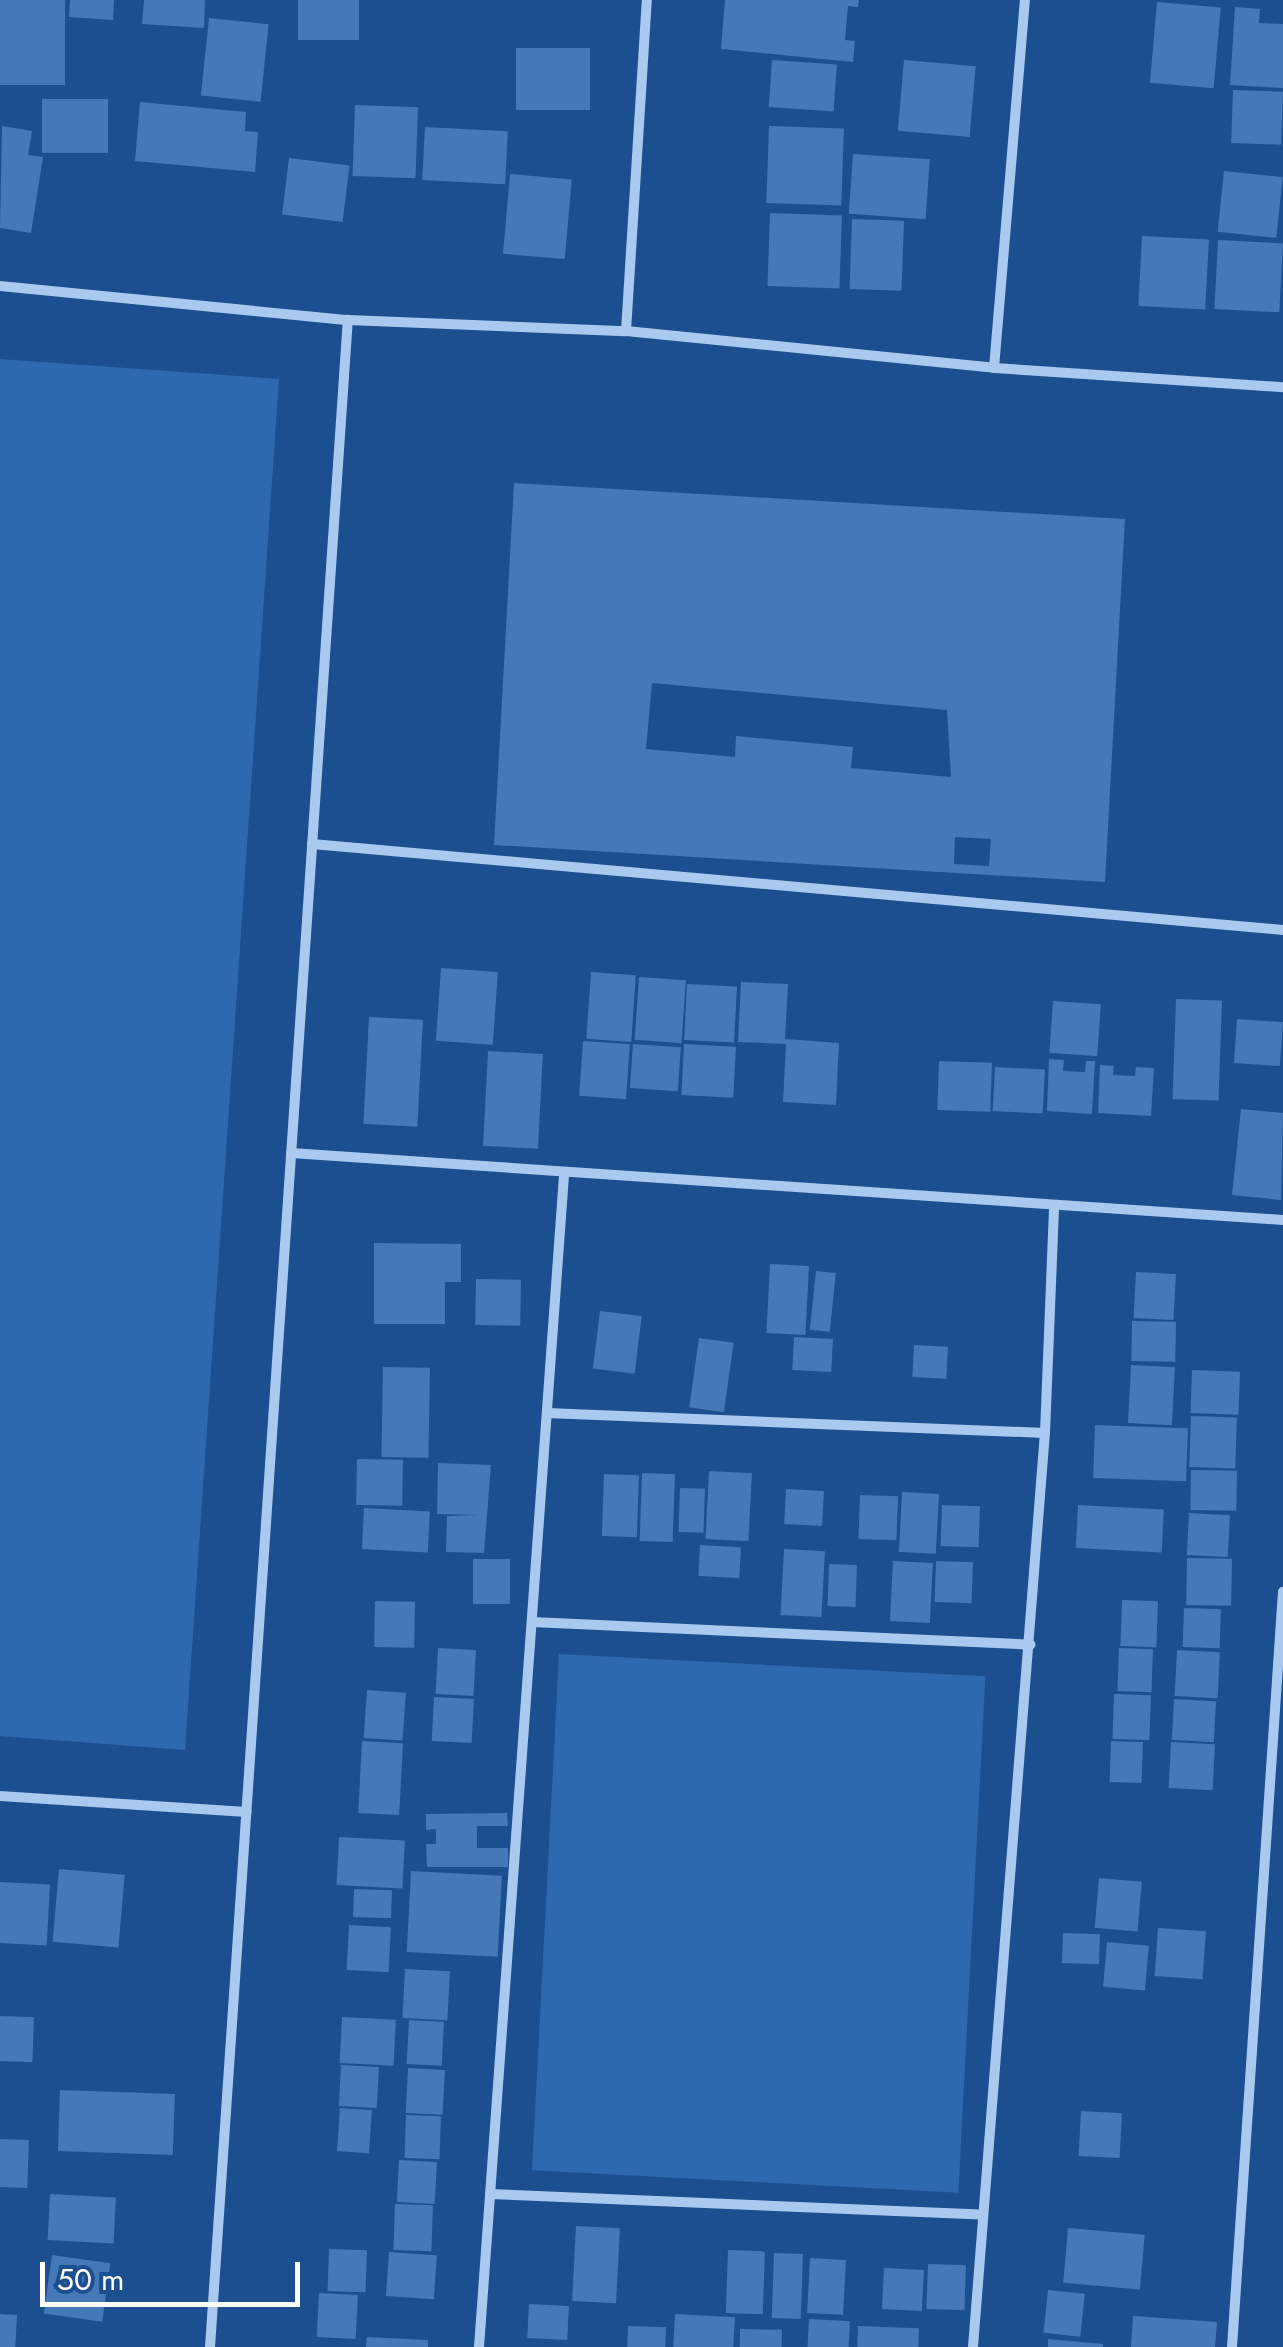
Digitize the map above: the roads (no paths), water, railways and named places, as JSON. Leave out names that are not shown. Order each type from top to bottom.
[{"type":"street","points":[[626,332],[646,0]]},
{"type":"street","points":[[994,368],[1025,0]]},
{"type":"street","points":[[0,286],[348,320],[626,332],[994,368],[1283,386]]},
{"type":"street","points":[[210,2347],[348,320]]},
{"type":"street","points":[[312,844],[1283,930]]},
{"type":"street","points":[[291,1154],[1283,1220]]},
{"type":"street","points":[[479,2347],[564,1174]]},
{"type":"street","points":[[972,2347],[1030,1645],[1045,1433],[1054,1207]]},
{"type":"street","points":[[547,1413],[1045,1433]]},
{"type":"street","points":[[1232,2347],[1283,1592]]},
{"type":"street","points":[[532,1622],[1030,1645]]},
{"type":"street","points":[[0,1796],[246,1812]]},
{"type":"street","points":[[490,2194],[982,2215]]}]
